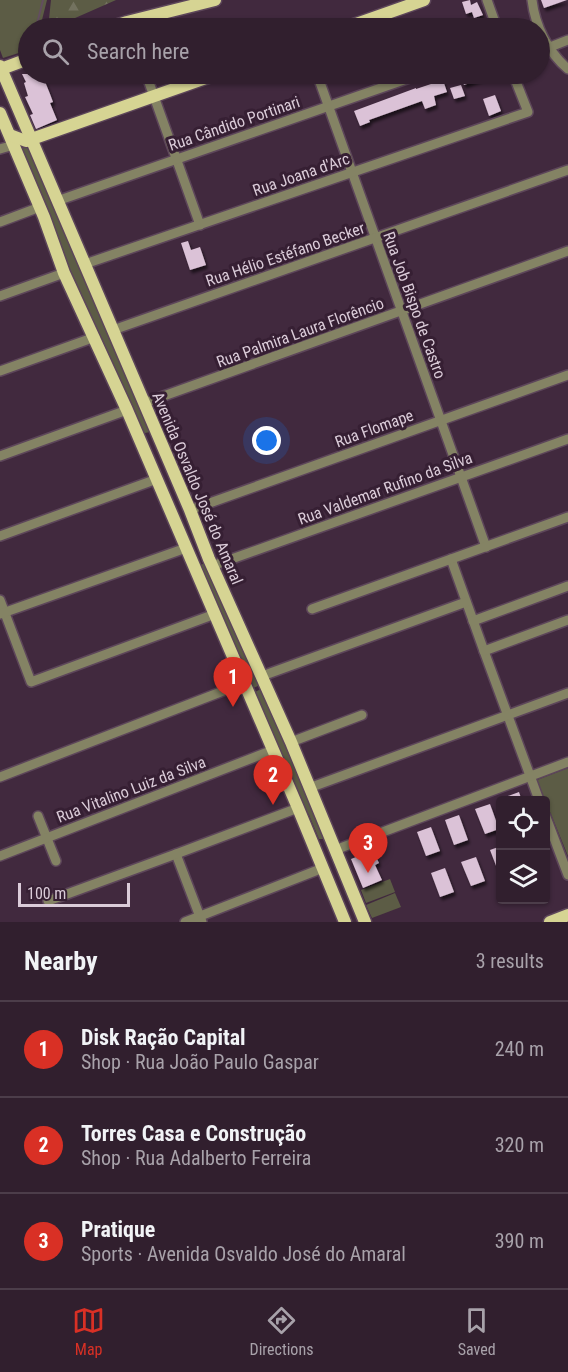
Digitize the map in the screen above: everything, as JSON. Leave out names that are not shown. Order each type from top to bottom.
[{"type":"main road","points":[[152,18],[214,0]]},
{"type":"main road","points":[[373,18],[424,0]]},
{"type":"main road","points":[[1,68],[18,62]]},
{"type":"main road","name":"Avenida Osvaldo José do Amaral","points":[[1,68],[212,566],[291,742],[365,922]]},
{"type":"main road","points":[[12,140],[26,141],[187,84]]},
{"type":"main road","name":"Avenida Osvaldo José do Amaral","points":[[0,113],[40,207],[64,273],[95,337],[157,479],[345,922]]},
{"type":"main road","points":[[143,447],[152,441],[162,444]]},
{"type":"main road","points":[[298,808],[320,849],[327,852],[335,850]]},
{"type":"main road","points":[[550,922],[568,915]]},
{"type":"street","points":[[487,0],[493,18]]},
{"type":"street","points":[[532,0],[536,18]]},
{"type":"street","points":[[550,47],[568,40]]},
{"type":"street","points":[[550,53],[568,69]]},
{"type":"street","points":[[150,84],[200,225]]},
{"type":"street","name":"Rua Job Bispo de Castro","points":[[320,84],[486,547]]},
{"type":"street","name":"Rua Cândido Portinari","points":[[57,201],[392,84]]},
{"type":"street","name":"Rua Joana d'Arc","points":[[85,264],[528,112],[517,84]]},
{"type":"street","points":[[0,149],[12,140]]},
{"type":"street","name":"Rua Hélio Estéfano Becker","points":[[113,330],[568,170]]},
{"type":"street","points":[[0,222],[40,207]]},
{"type":"street","name":"Rua Palmira Laura Florêncio","points":[[144,404],[568,251]]},
{"type":"street","points":[[0,296],[64,273]]},
{"type":"street","points":[[0,371],[95,337]]},
{"type":"street","name":"Rua Flomape","points":[[190,510],[568,375]]},
{"type":"street","points":[[0,456],[127,410]]},
{"type":"street","name":"Rua Valdemar Rufino da Silva","points":[[212,566],[568,439]]},
{"type":"street","points":[[0,536],[157,479]]},
{"type":"street","points":[[312,609],[568,517]]},
{"type":"street","points":[[2,613],[186,548]]},
{"type":"street","points":[[451,559],[537,796]]},
{"type":"street","points":[[473,621],[568,586]]},
{"type":"street","points":[[0,600],[2,613],[31,682],[215,614]]},
{"type":"street","points":[[262,676],[466,602]]},
{"type":"street","points":[[484,651],[568,620]]},
{"type":"street","points":[[0,777],[244,683]]},
{"type":"street","points":[[309,788],[568,693]]},
{"type":"street","points":[[291,742],[362,715]]},
{"type":"street","name":"Rua Vitalino Luiz da Silva","points":[[0,856],[273,750]]},
{"type":"street","points":[[335,850],[568,762]]},
{"type":"street","points":[[48,901],[298,808]]},
{"type":"street","points":[[38,816],[56,861]]},
{"type":"street","points":[[550,828],[568,875]]},
{"type":"street","points":[[176,854],[201,919]]},
{"type":"street","points":[[185,922],[201,919],[323,868]]},
{"type":"green space","points":[[0,0],[47,0],[42,18],[18,18],[18,53],[3,58],[0,50]]},
{"type":"green space","points":[[51,0],[116,0],[75,18],[49,18]]},
{"type":"green space","points":[[13,139],[27,144],[150,432],[140,434]]},
{"type":"green space","points":[[206,563],[260,685],[251,689],[197,566]]},
{"type":"green space","points":[[261,689],[324,836],[323,839],[319,839],[309,815],[294,791],[253,693]]},
{"type":"green space","points":[[568,768],[568,856],[550,812],[550,796],[544,796],[537,780]]},
{"type":"green space","points":[[390,879],[395,892],[366,903],[361,890]]},
{"type":"green space","points":[[395,893],[401,907],[372,918],[366,905]]},
{"type":"building","points":[[470,0],[471,5],[477,2],[483,15],[474,18],[472,12],[466,14],[462,2]]},
{"type":"building","points":[[541,0],[567,0],[544,8]]},
{"type":"building","points":[[24,84],[46,84],[57,120],[36,129],[30,115],[33,114],[25,97],[28,96]]},
{"type":"building","points":[[431,84],[444,84],[447,92],[434,96],[436,105],[425,109],[422,101],[369,120],[370,122],[360,126],[354,111]]},
{"type":"building","points":[[461,85],[465,96],[454,99],[450,88]]},
{"type":"building","points":[[495,95],[501,111],[489,116],[483,99]]},
{"type":"building","points":[[188,241],[191,250],[200,247],[206,265],[190,270],[181,243]]},
{"type":"building","points":[[519,792],[520,796],[508,796]]},
{"type":"building","points":[[490,804],[496,821],[496,830],[485,834],[475,809]]},
{"type":"building","points":[[459,815],[468,840],[454,845],[445,820]]},
{"type":"building","points":[[431,827],[440,851],[426,856],[417,832]]},
{"type":"building","points":[[496,848],[496,866],[490,850]]},
{"type":"building","points":[[373,850],[379,863],[375,865],[382,880],[363,888],[351,859]]},
{"type":"building","points":[[476,857],[485,881],[471,886],[461,862]]},
{"type":"building","points":[[445,868],[454,892],[440,897],[431,873]]},
{"type":"waterway","points":[[38,18],[43,0]]},
{"type":"place","name":"Disk Ração Capital","points":[[233,707]]},
{"type":"place","name":"Torres Casa e Construção","points":[[273,805]]},
{"type":"place","name":"Pratique","points":[[368,873]]}]
